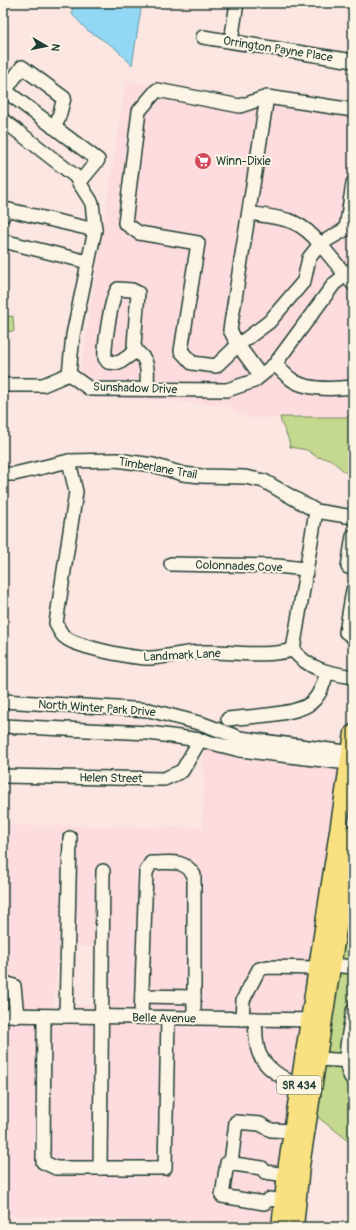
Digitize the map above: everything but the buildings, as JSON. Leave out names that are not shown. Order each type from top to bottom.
[{"type":"main road","points":[[327,970],[321,943],[351,758],[353,733]]},
{"type":"main road","name":"SR 434","points":[[280,1227],[299,1086],[317,1020],[353,833]]},
{"type":"main road","name":"SR 434","points":[[295,1227],[301,1166],[318,1059],[317,1020]]},
{"type":"street","points":[[231,41],[237,3]]},
{"type":"street","name":"Orrington Payne Place","points":[[203,37],[353,61]]},
{"type":"street","points":[[53,127],[58,120],[64,98],[22,67],[4,90],[53,127],[98,160],[79,183]]},
{"type":"street","points":[[353,110],[268,97],[240,106],[157,90],[139,111],[125,222],[139,233],[198,243],[181,351],[192,363],[216,366],[238,345],[269,322],[304,281],[309,258],[320,244],[350,229],[353,183]]},
{"type":"street","points":[[260,376],[238,345],[230,330],[268,97]]},
{"type":"street","points":[[3,120],[75,176],[92,203],[94,230],[73,335],[69,374],[43,385],[3,385]]},
{"type":"street","points":[[3,216],[5,209],[94,230]]},
{"type":"street","points":[[249,213],[293,220],[304,226],[350,276]]},
{"type":"street","points":[[3,241],[88,262]]},
{"type":"street","name":"Sunshadow Drive","points":[[69,374],[90,389],[227,390],[254,381],[275,364],[334,284],[350,276]]},
{"type":"street","points":[[136,352],[119,363],[108,362],[105,358],[113,302],[115,292],[118,289],[132,290],[138,293],[134,334],[136,352],[144,359],[146,367],[147,389]]},
{"type":"street","points":[[275,364],[292,380],[303,385],[338,388],[353,387]]},
{"type":"street","name":"Timberlane Trail","points":[[3,474],[14,474],[69,461],[116,460],[153,465],[183,474],[245,477],[264,481],[316,511],[353,517]]},
{"type":"street","name":"Landmark Lane","points":[[69,461],[76,492],[56,623],[65,638],[77,643],[133,658],[151,658],[203,652],[262,656],[276,655],[293,650]]},
{"type":"street","points":[[316,511],[293,650],[301,660],[318,670],[353,677]]},
{"type":"street","points":[[353,538],[352,553],[348,567],[353,568]]},
{"type":"street","name":"Colonnades Cove","points":[[171,564],[277,566],[306,569]]},
{"type":"street","points":[[353,590],[346,632],[353,637]]},
{"type":"street","points":[[228,719],[291,711],[303,708],[314,702],[320,693],[327,672]]},
{"type":"street","name":"North Winter Park Drive","points":[[3,701],[149,710],[203,724],[240,738],[351,758]]},
{"type":"street","name":"North Winter Park Drive","points":[[3,726],[149,733],[200,740],[240,750],[351,758]]},
{"type":"street","name":"Helen Street","points":[[3,776],[164,779],[182,771],[200,740]]},
{"type":"street","points":[[66,1016],[70,838]]},
{"type":"street","points":[[141,1017],[146,872],[151,863],[182,863],[190,869],[194,875],[194,1018]]},
{"type":"street","points":[[100,1168],[103,1017],[103,871]]},
{"type":"street","points":[[299,1086],[285,1078],[263,1060],[258,1052],[243,1000],[259,969],[268,967],[327,970],[353,967]]},
{"type":"street","points":[[3,982],[14,986],[17,1016]]},
{"type":"street","points":[[142,996],[194,997]]},
{"type":"street","points":[[353,1011],[350,1061],[350,1076],[353,1080]]},
{"type":"street","name":"Belle Avenue","points":[[3,1015],[317,1020]]},
{"type":"street","points":[[44,1016],[43,1162],[56,1168],[165,1168],[168,1018]]},
{"type":"street","points":[[318,1059],[350,1061]]},
{"type":"street","points":[[231,1163],[236,1122],[260,1124],[271,1130],[292,1131]]},
{"type":"street","points":[[283,1201],[270,1200],[264,1203],[222,1196],[227,1163],[262,1168],[265,1172],[286,1175]]},
{"type":"shaded area","points":[[126,81],[232,99],[263,92],[353,106],[353,263],[271,361],[251,378],[226,386],[92,384],[80,377]]},
{"type":"shaded area","points":[[353,275],[353,417],[247,418],[224,405],[78,395],[79,387],[256,386],[338,287]]},
{"type":"shaded area","points":[[204,746],[339,767],[302,1015],[3,1011],[3,825],[203,827]],"holes":[[[59,946],[104,947],[100,1005],[53,1006]]]},
{"type":"shaded area","points":[[3,1020],[301,1024],[274,1224],[3,1215]]},
{"type":"green space","points":[[13,316],[14,331],[3,332],[3,317]]},
{"type":"green space","points":[[280,417],[353,417],[353,479],[330,459],[317,457],[307,450],[290,447]]},
{"type":"green space","points":[[353,875],[353,1146],[344,1137],[316,1116]]},
{"type":"water","points":[[73,3],[142,3],[132,65],[114,47],[87,30],[72,14]]},
{"type":"place","name":"Winn-Dixie","points":[[203,161]]}]
